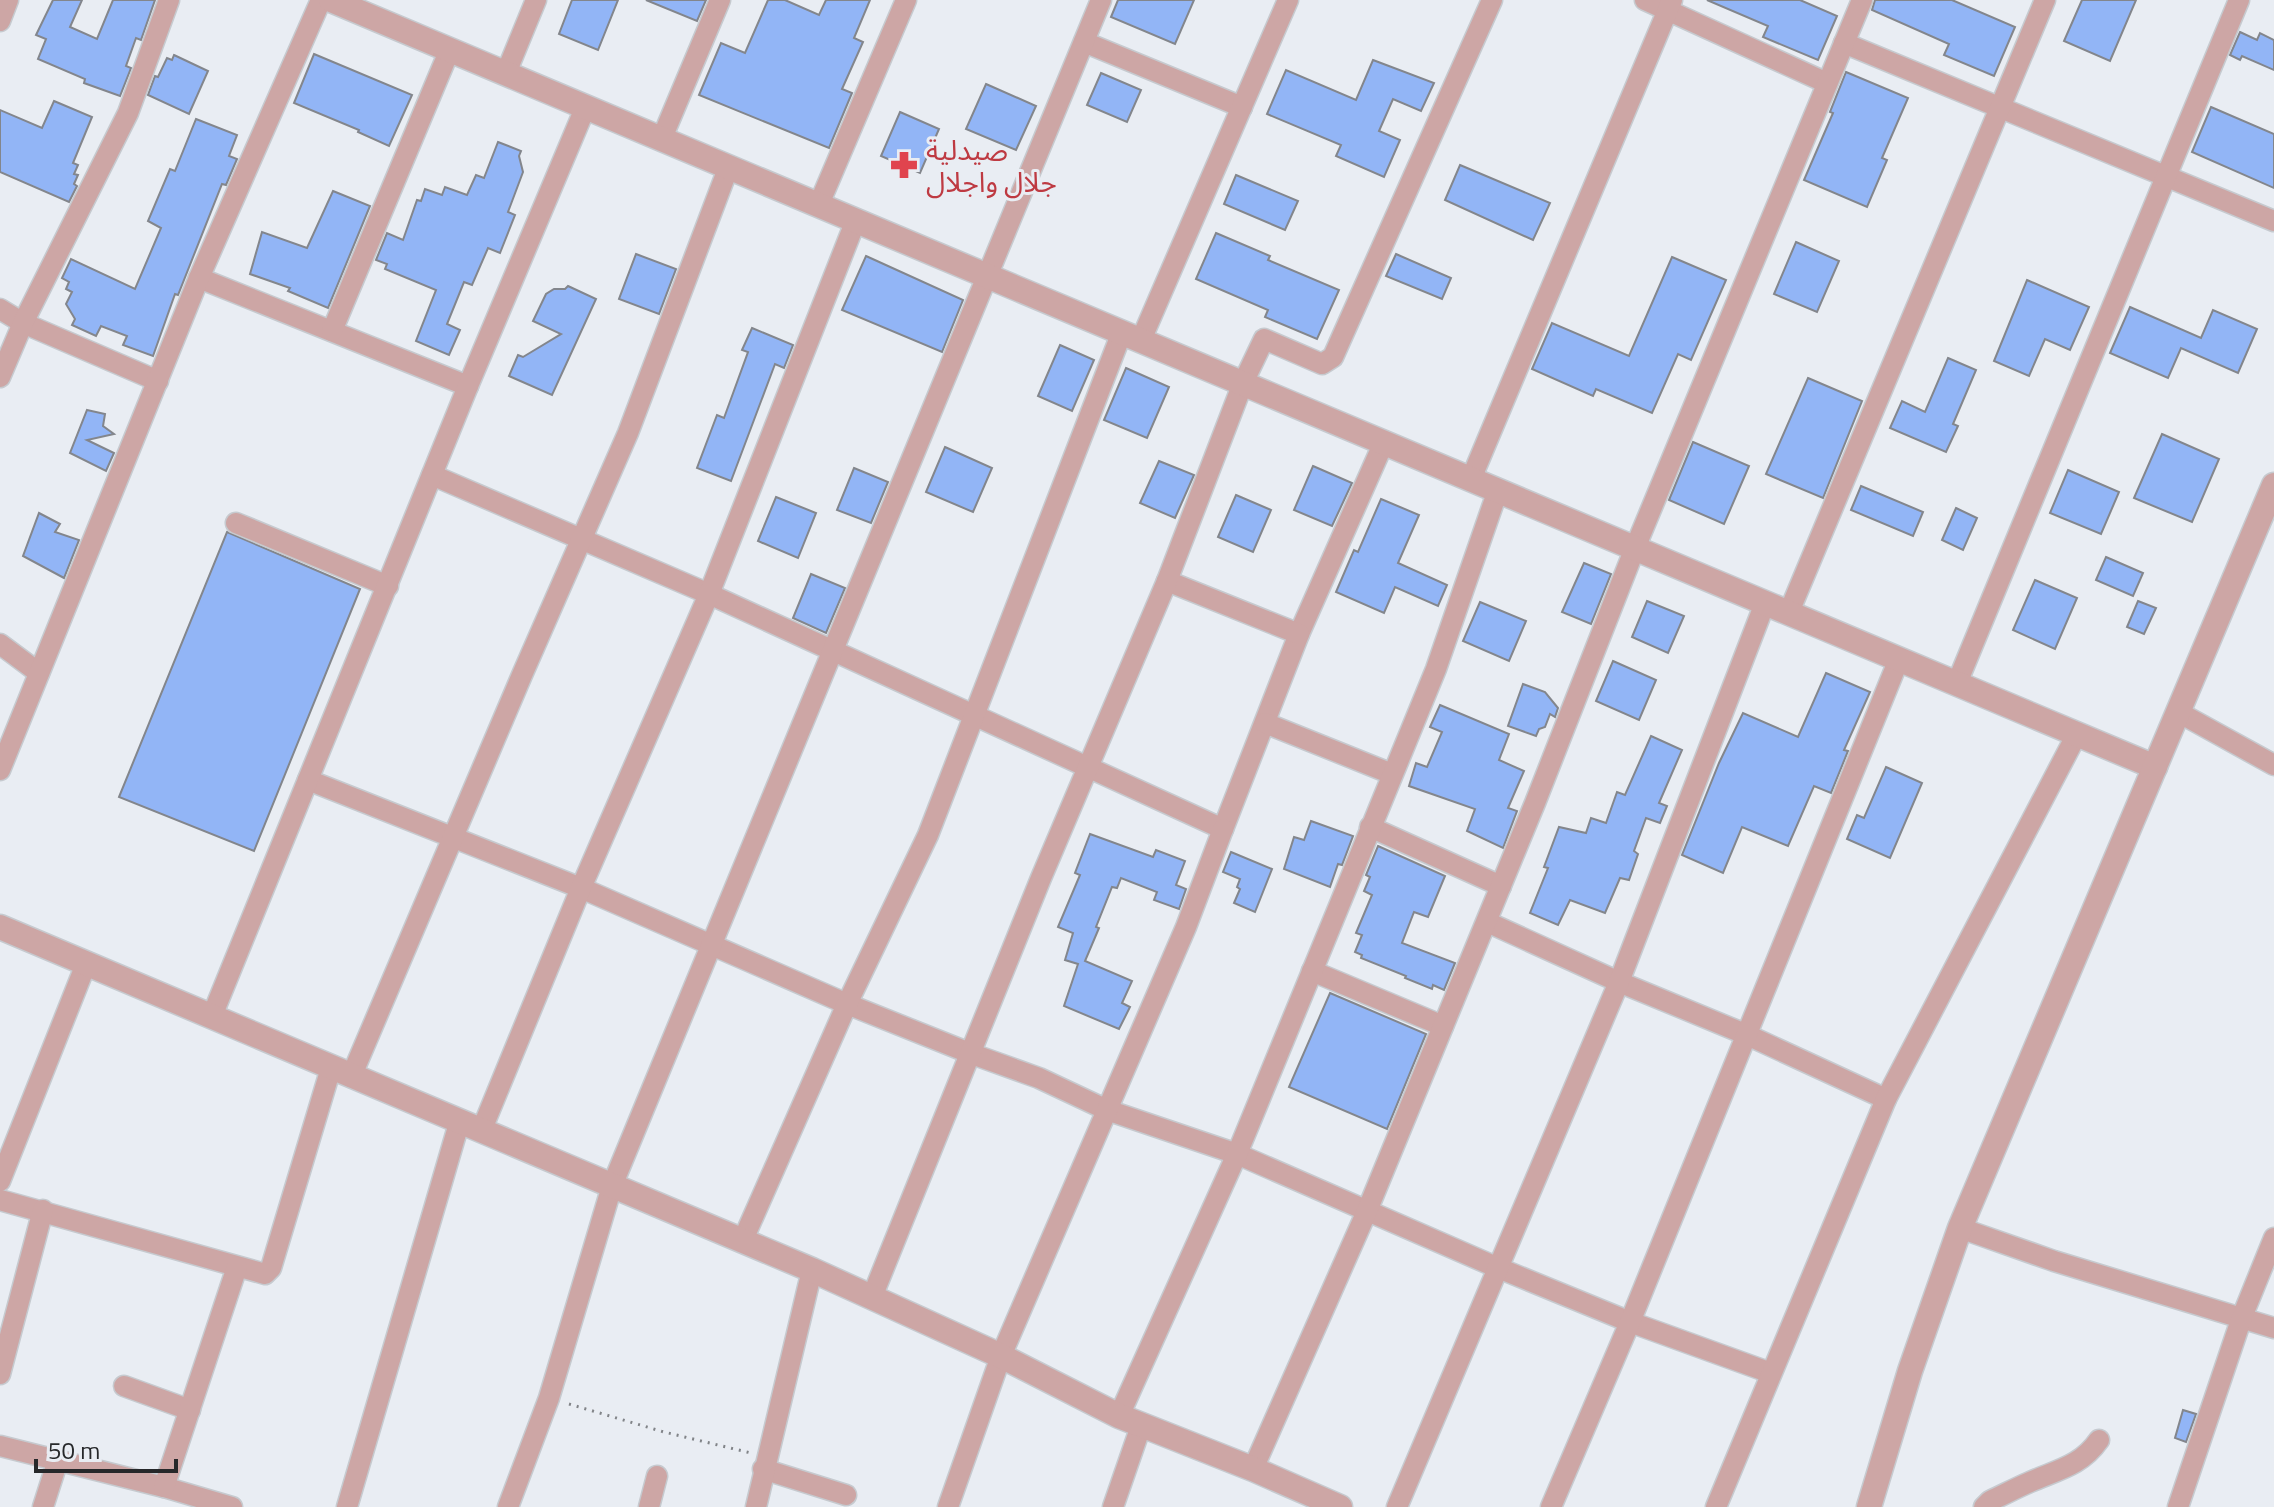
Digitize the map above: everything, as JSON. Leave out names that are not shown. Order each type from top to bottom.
[{"type":"street","points":[[0,21],[8,0]]},
{"type":"street","points":[[0,377],[23,323],[128,113],[169,0]]},
{"type":"street","points":[[0,770],[199,278],[321,0]]},
{"type":"street","points":[[331,0],[2155,767]]},
{"type":"street","points":[[506,73],[536,0]]},
{"type":"street","points":[[662,138],[720,0]]},
{"type":"street","points":[[819,204],[906,0]]},
{"type":"street","points":[[508,1507],[549,1398],[612,1186],[1101,0]]},
{"type":"street","points":[[742,1242],[847,1004],[928,835],[972,716],[1132,336],[1242,107],[1288,0]]},
{"type":"street","points":[[872,1297],[1167,581],[1243,383],[1264,339],[1322,364],[1333,357],[1492,0]]},
{"type":"street","points":[[1645,0],[1670,5],[1827,83]]},
{"type":"street","points":[[1253,1469],[1367,1211],[1487,922],[1635,548],[1862,0]]},
{"type":"street","points":[[1789,612],[2045,0]]},
{"type":"street","points":[[1957,683],[2239,0]]},
{"type":"street","points":[[1471,479],[1670,5]]},
{"type":"street","points":[[1084,42],[1242,107]]},
{"type":"street","points":[[1844,43],[2274,221]]},
{"type":"street","points":[[332,331],[450,49]]},
{"type":"street","points":[[212,1016],[468,386],[586,106]]},
{"type":"street","points":[[0,1200],[237,1267],[265,1274],[271,1268],[341,1072],[454,837],[628,433],[729,166]]},
{"type":"street","points":[[347,1507],[471,1125],[581,888],[709,594],[856,220]]},
{"type":"street","points":[[199,278],[468,386]]},
{"type":"street","points":[[0,309],[23,323],[158,381]]},
{"type":"street","points":[[948,1507],[1001,1356],[1186,927],[1299,634],[1384,442]]},
{"type":"street","points":[[432,475],[709,594],[1223,829]]},
{"type":"street","points":[[1869,1507],[1910,1371],[1960,1228],[2274,485]]},
{"type":"street","points":[[1113,1507],[1130,1421],[1436,669],[1498,490]]},
{"type":"street","points":[[236,523],[388,586]]},
{"type":"street","points":[[1167,581],[1299,634]]},
{"type":"street","points":[[1397,1507],[1619,982],[1765,603]]},
{"type":"street","points":[[0,644],[39,673]]},
{"type":"street","points":[[1551,1507],[1630,1322],[1899,659]]},
{"type":"street","points":[[2178,712],[2274,765]]},
{"type":"street","points":[[1265,723],[1392,774]]},
{"type":"street","points":[[1716,1507],[1886,1099],[2077,734]]},
{"type":"street","points":[[308,780],[581,888],[847,1004],[1039,1078],[1107,1110],[1237,1154],[1630,1322],[1771,1373]]},
{"type":"street","points":[[1370,827],[1501,886]]},
{"type":"street","points":[[1487,922],[1886,1099]]},
{"type":"street","points":[[0,927],[812,1270],[1001,1356],[1130,1421],[1253,1469],[1298,1499],[1340,1507]]},
{"type":"street","points":[[0,1181],[86,964]]},
{"type":"street","points":[[1312,971],[1443,1026]]},
{"type":"street","points":[[0,1374],[43,1210]]},
{"type":"street","points":[[1960,1228],[2054,1261],[2274,1328]]},
{"type":"street","points":[[2178,1507],[2242,1317],[2274,1238]]},
{"type":"street","points":[[164,1487],[237,1267]]},
{"type":"street","points":[[756,1507],[812,1270]]},
{"type":"street","points":[[124,1386],[190,1410]]},
{"type":"street","points":[[1984,1507],[1990,1501],[2033,1481],[2059,1473],[2091,1451],[2099,1440]]},
{"type":"street","points":[[0,1446],[232,1507]]},
{"type":"street","points":[[43,1507],[58,1460]]},
{"type":"street","points":[[765,1463],[846,1495]]},
{"type":"street","points":[[649,1507],[657,1476]]},
{"type":"path","points":[[549,1398],[765,1463]]},
{"type":"building","points":[[53,0],[82,0],[70,27],[97,39],[113,0],[155,0],[141,40],[136,38],[126,66],[131,68],[120,96],[84,83],[85,79],[38,59],[46,39],[36,35]]},
{"type":"building","points":[[572,0],[618,0],[598,50],[559,34]]},
{"type":"building","points":[[646,0],[706,0],[697,21]]},
{"type":"building","points":[[768,0],[785,0],[819,15],[826,0],[870,0],[854,38],[863,42],[842,89],[852,93],[829,148],[699,95],[721,43],[745,53]]},
{"type":"building","points":[[1118,0],[1194,0],[1175,44],[1111,17]]},
{"type":"building","points":[[1707,0],[1800,0],[1837,16],[1818,60],[1763,37],[1768,26]]},
{"type":"building","points":[[1875,0],[1952,0],[2015,27],[1994,76],[1944,55],[1949,44],[1872,10]]},
{"type":"building","points":[[2082,0],[2136,0],[2110,61],[2064,41]]},
{"type":"building","points":[[2240,32],[2257,40],[2260,33],[2274,40],[2274,70],[2242,56],[2240,60],[2230,55]]},
{"type":"building","points":[[314,54],[412,95],[389,146],[294,103]]},
{"type":"building","points":[[174,55],[208,71],[189,114],[148,95],[155,76],[158,77],[167,58],[172,60]]},
{"type":"building","points":[[1373,60],[1434,83],[1421,111],[1393,99],[1379,131],[1400,140],[1384,177],[1336,156],[1341,145],[1267,114],[1286,70],[1356,100]]},
{"type":"building","points":[[1846,72],[1908,98],[1882,158],[1887,160],[1867,207],[1804,180],[1833,113],[1830,112]]},
{"type":"building","points":[[1101,73],[1141,90],[1127,122],[1087,105]]},
{"type":"building","points":[[986,84],[1036,106],[1016,150],[966,129]]},
{"type":"building","points":[[54,101],[92,117],[73,163],[78,165],[74,174],[78,175],[74,184],[77,186],[69,202],[0,172],[0,110],[42,128]]},
{"type":"building","points":[[2211,107],[2274,134],[2274,188],[2192,152]]},
{"type":"building","points":[[900,112],[939,129],[920,173],[881,156]]},
{"type":"building","points":[[196,119],[237,135],[229,156],[237,159],[226,185],[222,184],[178,295],[175,294],[153,356],[123,345],[127,336],[101,326],[96,336],[72,325],[75,319],[66,304],[72,292],[66,289],[69,282],[62,278],[71,259],[135,289],[161,228],[148,221],[170,169],[175,171]]},
{"type":"building","points":[[498,142],[521,151],[519,156],[523,172],[508,212],[515,215],[500,253],[488,248],[472,285],[464,282],[447,324],[460,330],[449,355],[416,341],[436,290],[385,269],[387,264],[376,260],[387,233],[403,240],[417,200],[421,201],[425,189],[442,195],[445,187],[467,195],[476,175],[484,178]]},
{"type":"building","points":[[1460,165],[1550,203],[1533,240],[1445,200]]},
{"type":"building","points":[[1236,175],[1298,201],[1285,230],[1224,204]]},
{"type":"building","points":[[333,191],[370,206],[328,308],[288,291],[290,288],[250,274],[262,232],[307,248]]},
{"type":"building","points":[[1216,233],[1270,256],[1268,260],[1339,290],[1317,339],[1265,317],[1268,310],[1196,279]]},
{"type":"building","points":[[1796,242],[1839,261],[1817,312],[1774,294]]},
{"type":"building","points":[[636,254],[676,269],[659,314],[619,299]]},
{"type":"building","points":[[1396,254],[1451,278],[1442,299],[1386,276]]},
{"type":"building","points":[[866,256],[963,300],[942,352],[842,310]]},
{"type":"building","points":[[1672,257],[1726,280],[1691,360],[1678,354],[1652,413],[1596,389],[1593,396],[1532,369],[1552,323],[1629,356]]},
{"type":"building","points":[[2027,280],[2089,307],[2070,350],[2045,339],[2029,376],[1994,361]]},
{"type":"building","points":[[568,286],[596,299],[552,395],[509,376],[518,355],[523,357],[561,334],[533,321],[546,294]]},
{"type":"building","points":[[2130,307],[2201,338],[2213,310],[2257,329],[2238,373],[2181,348],[2168,378],[2110,353]]},
{"type":"building","points":[[752,328],[793,345],[784,368],[775,364],[731,481],[697,468],[717,415],[724,418],[748,352],[742,350]]},
{"type":"building","points":[[1060,345],[1094,360],[1072,411],[1038,396]]},
{"type":"building","points":[[1948,358],[1976,370],[1953,424],[1958,426],[1946,452],[1890,428],[1902,401],[1925,412]]},
{"type":"building","points":[[1126,368],[1169,387],[1147,438],[1104,420]]},
{"type":"building","points":[[1808,378],[1862,401],[1823,498],[1766,474]]},
{"type":"building","points":[[87,410],[105,414],[103,426],[114,434],[87,440],[114,453],[106,471],[70,453]]},
{"type":"building","points":[[2162,434],[2219,459],[2192,522],[2134,498]]},
{"type":"building","points":[[1693,442],[1749,466],[1724,524],[1669,500]]},
{"type":"building","points":[[945,447],[992,468],[973,512],[926,492]]},
{"type":"building","points":[[1159,461],[1194,475],[1175,518],[1140,503]]},
{"type":"building","points":[[1313,466],[1352,483],[1332,526],[1294,510]]},
{"type":"building","points":[[854,468],[888,482],[871,523],[837,510]]},
{"type":"building","points":[[2068,470],[2119,492],[2101,534],[2050,513]]},
{"type":"building","points":[[1861,486],[1923,512],[1913,536],[1851,510]]},
{"type":"building","points":[[1236,495],[1271,510],[1253,552],[1218,537]]},
{"type":"building","points":[[776,497],[816,513],[798,558],[758,541]]},
{"type":"building","points":[[1381,499],[1419,515],[1398,563],[1447,585],[1438,606],[1395,587],[1384,613],[1336,592]]},
{"type":"building","points":[[1956,508],[1977,518],[1963,550],[1942,540]]},
{"type":"building","points":[[39,513],[60,524],[55,532],[79,540],[64,578],[23,556]]},
{"type":"building","points":[[227,532],[360,589],[254,851],[119,797]]},
{"type":"building","points":[[2106,557],[2143,573],[2133,596],[2096,580]]},
{"type":"building","points":[[1584,563],[1611,574],[1591,624],[1562,612]]},
{"type":"building","points":[[811,574],[845,588],[826,633],[793,618]]},
{"type":"building","points":[[2035,580],[2077,598],[2055,649],[2013,630]]},
{"type":"building","points":[[1647,601],[1684,616],[1668,653],[1632,637]]},
{"type":"building","points":[[2138,601],[2156,608],[2144,634],[2127,627]]},
{"type":"building","points":[[1480,602],[1526,621],[1509,661],[1463,641]]},
{"type":"building","points":[[1613,661],[1656,680],[1639,720],[1596,701]]},
{"type":"building","points":[[1826,673],[1870,692],[1844,750],[1848,751],[1831,793],[1814,786],[1788,846],[1742,827],[1723,873],[1682,855],[1743,713],[1798,737]]},
{"type":"building","points":[[1523,684],[1545,692],[1558,708],[1555,717],[1550,714],[1545,727],[1539,729],[1536,736],[1508,726]]},
{"type":"building","points":[[1440,705],[1509,734],[1499,760],[1524,771],[1508,808],[1517,811],[1503,848],[1467,831],[1475,809],[1409,786],[1416,763],[1427,767],[1442,732],[1430,727]]},
{"type":"building","points":[[1651,736],[1682,750],[1659,803],[1667,806],[1660,823],[1646,818],[1634,851],[1638,854],[1629,880],[1620,878],[1605,913],[1570,900],[1558,925],[1530,913],[1548,868],[1544,867],[1559,827],[1586,833],[1591,818],[1606,823],[1617,792],[1625,795]]},
{"type":"building","points":[[1886,767],[1922,783],[1890,858],[1847,839],[1857,815],[1864,818]]},
{"type":"building","points":[[1311,821],[1353,836],[1330,887],[1284,869],[1294,837],[1304,840]]},
{"type":"building","points":[[1090,834],[1153,857],[1156,850],[1185,861],[1176,885],[1186,889],[1179,909],[1154,900],[1157,892],[1121,878],[1117,888],[1112,887],[1096,927],[1099,928],[1085,961],[1132,981],[1122,1003],[1130,1007],[1119,1029],[1064,1006],[1078,964],[1065,960],[1073,933],[1058,927],[1080,875],[1075,873]]},
{"type":"building","points":[[1378,846],[1445,876],[1428,917],[1414,912],[1402,943],[1455,963],[1444,990],[1433,985],[1432,989],[1405,978],[1361,958],[1362,955],[1355,952],[1362,935],[1356,933],[1372,895],[1364,891],[1370,877],[1366,875]]},
{"type":"building","points":[[1231,852],[1272,869],[1255,912],[1234,903],[1240,889],[1237,887],[1240,879],[1223,872]]},
{"type":"building","points":[[1330,993],[1426,1034],[1387,1129],[1289,1087]]},
{"type":"building","points":[[2183,1410],[2196,1414],[2186,1442],[2175,1438]]},
{"type":"place","name":"صيدلية جلال واجلال","points":[[904,165]]}]
